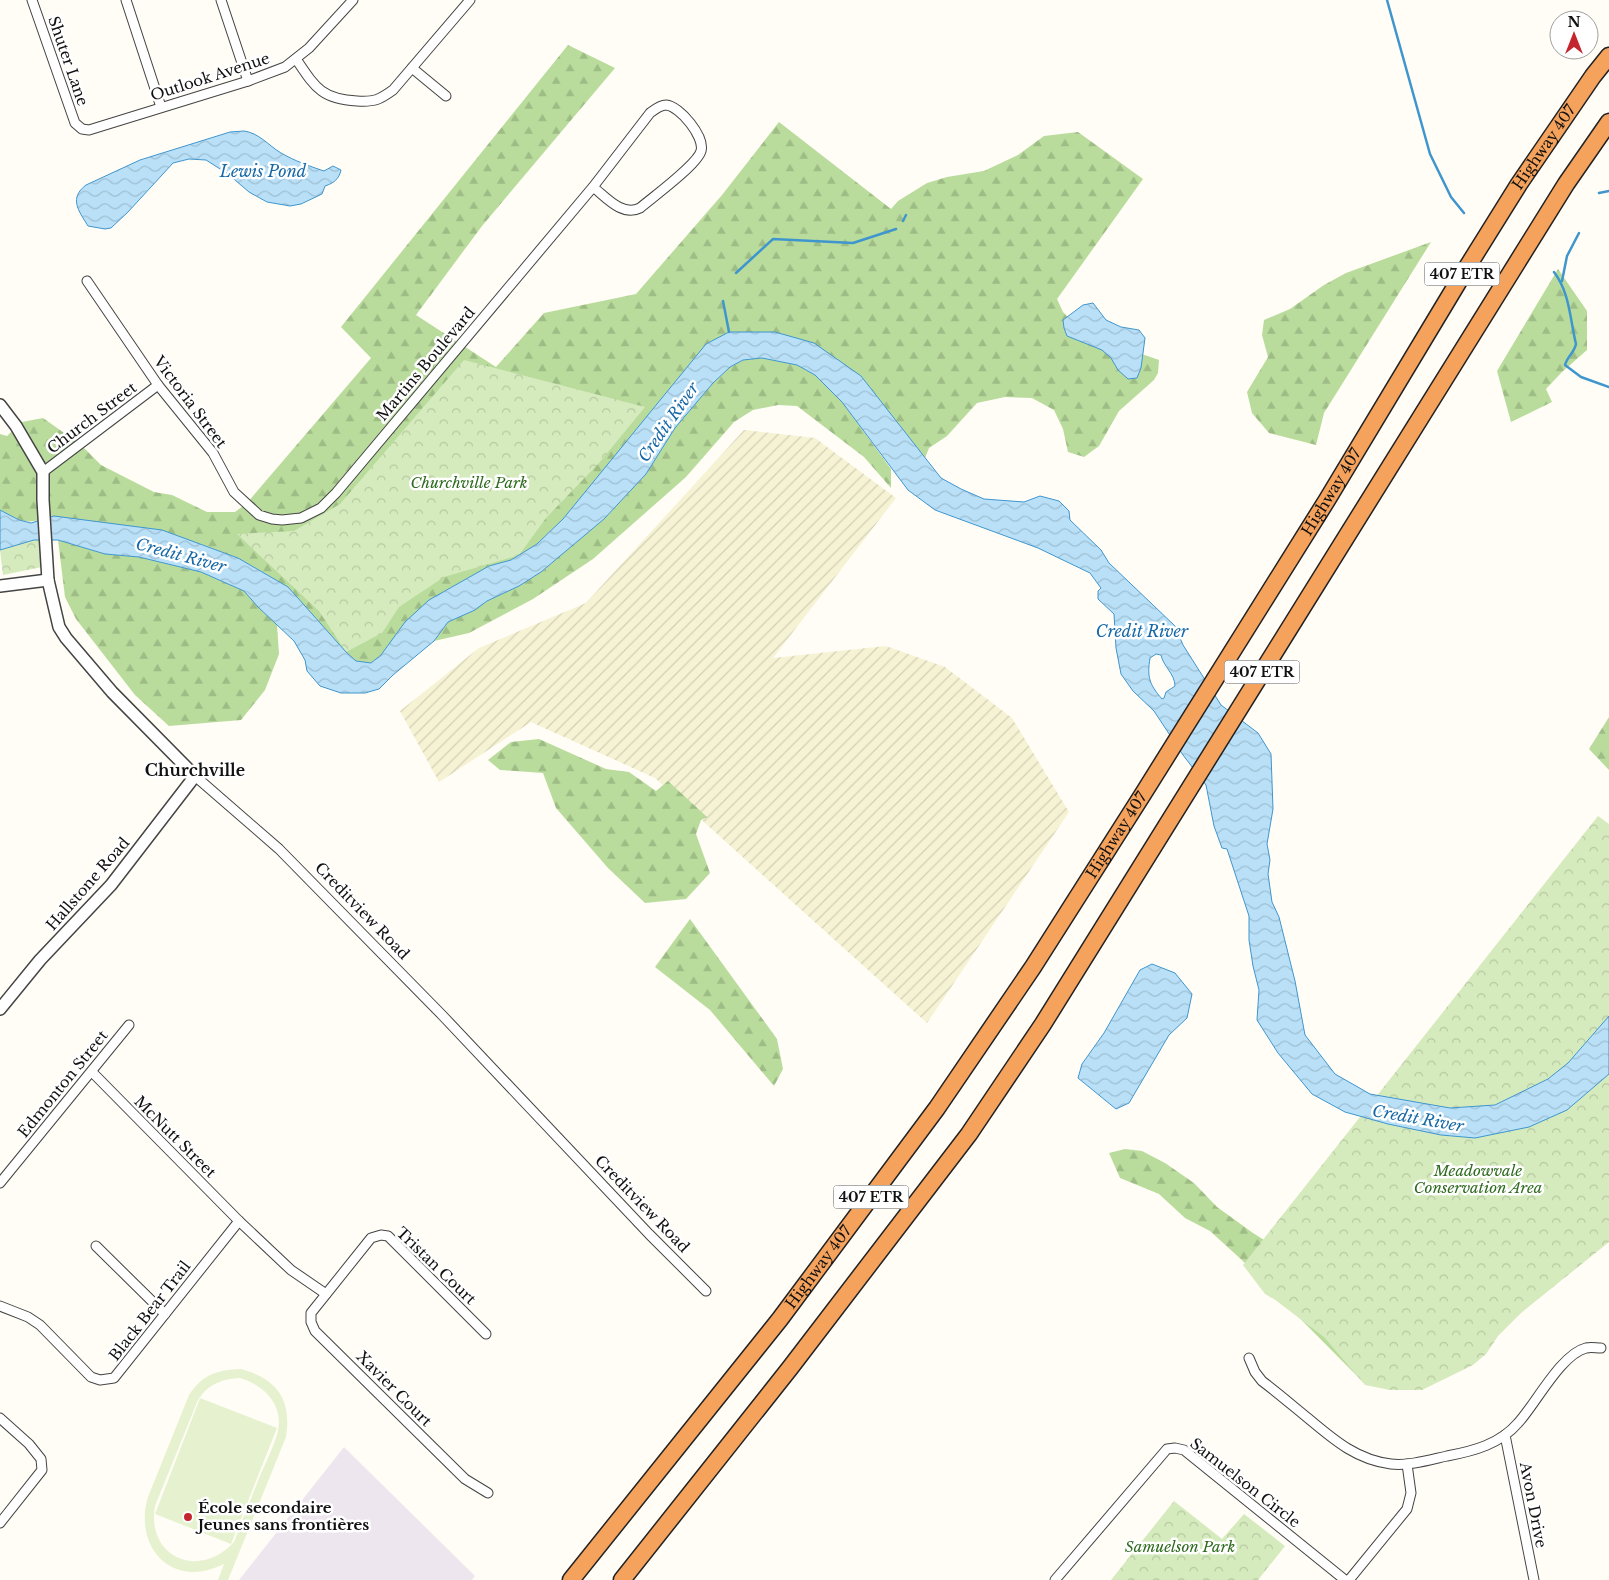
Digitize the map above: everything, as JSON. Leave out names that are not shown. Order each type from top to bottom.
[{"type":"highway","name":"Highway 407","points":[[571,1580],[780,1318],[937,1108],[1033,967],[1327,500],[1500,215],[1592,76],[1609,56]]},
{"type":"highway","name":"407 ETR","points":[[622,1580],[790,1368],[969,1134],[1043,1024],[1566,184],[1609,122]]},
{"type":"street","name":"Shuter Lane","points":[[32,0],[75,123],[82,129]]},
{"type":"street","points":[[126,0],[161,107]]},
{"type":"street","points":[[221,0],[248,81]]},
{"type":"street","name":"Outlook Avenue","points":[[82,129],[89,130],[248,81],[284,67],[309,48],[352,0]]},
{"type":"street","points":[[296,59],[308,77],[330,97],[342,100],[380,100],[393,90],[470,0]]},
{"type":"street","points":[[412,68],[446,96]]},
{"type":"street","name":"Martins Boulevard","points":[[260,515],[282,520],[301,518],[321,508],[336,493],[593,187],[645,118],[662,105],[671,106],[697,131],[702,144],[698,157],[640,208],[632,212],[622,210],[593,187]]},
{"type":"street","name":"Victoria Street","points":[[87,281],[158,386],[212,452],[234,492],[260,515]]},
{"type":"street","name":"Church Street","points":[[43,472],[158,386]]},
{"type":"street","points":[[0,405],[16,426],[43,472]]},
{"type":"street","name":"Creditview Road","points":[[43,472],[48,580],[59,627],[66,638],[112,692],[195,776],[280,849],[442,1015],[706,1292]]},
{"type":"street","points":[[0,586],[48,580]]},
{"type":"street","name":"Hallstone Road","points":[[0,1009],[40,960],[111,885],[195,776]]},
{"type":"street","name":"Edmonton Street","points":[[0,1183],[129,1025]]},
{"type":"street","name":"McNutt Street","points":[[92,1072],[239,1221],[291,1270],[326,1294]]},
{"type":"street","name":"Black Bear Trail","points":[[0,1306],[28,1317],[40,1325],[91,1376],[100,1380],[114,1378],[239,1221]]},
{"type":"street","name":"Tristan Court","points":[[326,1294],[371,1238],[381,1235],[388,1236],[486,1334]]},
{"type":"street","points":[[96,1246],[165,1314]]},
{"type":"street","name":"Xavier Court","points":[[326,1294],[311,1313],[311,1322],[315,1331],[465,1479],[488,1493]]},
{"type":"street","points":[[1249,1358],[1255,1372],[1262,1380],[1339,1444],[1357,1455],[1371,1460],[1392,1464],[1407,1464],[1472,1452],[1485,1447],[1505,1435],[1518,1424],[1562,1365],[1584,1348],[1601,1348]]},
{"type":"street","points":[[0,1418],[29,1444],[42,1459],[42,1470],[0,1523]]},
{"type":"street","name":"Avon Drive","points":[[1505,1435],[1534,1580]]},
{"type":"street","name":"Samuelson Circle","points":[[1055,1580],[1167,1448],[1175,1448],[1184,1450],[1345,1580]]},
{"type":"street","points":[[1349,1580],[1407,1509],[1411,1493],[1407,1464]]},
{"type":"shaded area","points":[[744,430],[815,438],[896,498],[773,658],[886,646],[945,667],[1012,718],[1069,812],[927,1023],[655,778],[531,722],[439,782],[400,711],[479,648],[586,603]]},
{"type":"shaded area","points":[[344,1447],[475,1576],[472,1580],[239,1580]]},
{"type":"green space","points":[[568,45],[615,68],[482,226],[416,315],[496,367],[544,313],[636,294],[722,195],[779,122],[891,209],[898,201],[927,183],[947,177],[984,171],[1018,155],[1044,136],[1078,132],[1143,179],[1057,299],[1063,312],[1075,324],[1136,352],[1159,360],[1158,373],[1154,380],[1119,411],[1099,446],[1084,457],[1068,452],[1063,429],[1054,410],[1032,398],[1005,397],[977,403],[947,436],[929,448],[925,458],[861,376],[846,366],[729,332],[563,519],[537,544],[511,560],[489,566],[429,600],[381,655],[371,663],[356,661],[346,652],[288,587],[238,558],[201,544],[54,516],[26,521],[15,518],[0,510],[0,434],[7,436],[22,422],[43,418],[81,445],[101,465],[154,492],[172,495],[207,512],[235,512],[247,503],[371,358],[341,327]]},
{"type":"green space","points":[[1431,242],[1324,413],[1316,445],[1269,433],[1252,413],[1247,392],[1268,357],[1262,335],[1264,320],[1290,309],[1324,285],[1346,273]]},
{"type":"green space","points":[[1558,269],[1587,311],[1587,350],[1546,389],[1552,402],[1511,422],[1497,371]]},
{"type":"green space","points":[[762,358],[797,365],[815,375],[842,402],[891,469],[891,488],[864,457],[797,406],[778,405],[753,410],[734,422],[686,477],[593,559],[533,599],[469,633],[434,641],[448,622],[475,610],[487,601],[519,586],[541,572],[604,519],[646,474],[675,428],[713,383],[730,367],[743,360]]},
{"type":"green space","name":"Churchville Park","points":[[464,360],[645,407],[599,463],[546,518],[519,555],[444,577],[399,607],[382,633],[346,652],[319,611],[237,534],[294,531],[340,504]]},
{"type":"green space","points":[[34,540],[44,540],[42,567],[3,575],[0,550]]},
{"type":"green space","points":[[58,540],[105,554],[139,557],[201,572],[244,591],[277,625],[279,654],[265,690],[241,720],[169,726],[135,695],[76,619],[65,597]]},
{"type":"green space","points":[[1609,717],[1609,770],[1589,749]]},
{"type":"green space","points":[[539,739],[606,769],[629,772],[656,791],[668,781],[707,817],[701,820],[696,834],[710,873],[686,899],[645,903],[608,868],[556,808],[543,773],[500,770],[488,760],[511,742]]},
{"type":"green space","name":"Meadowvale Conservation Area","points":[[1598,816],[1609,824],[1609,1242],[1521,1313],[1498,1336],[1486,1354],[1473,1365],[1422,1390],[1390,1390],[1365,1385],[1324,1337],[1265,1294],[1243,1265]]},
{"type":"green space","points":[[690,919],[777,1039],[783,1069],[774,1086],[710,1010],[655,967]]},
{"type":"green space","points":[[1125,1149],[1142,1151],[1165,1163],[1194,1183],[1217,1207],[1253,1233],[1293,1258],[1365,1384],[1244,1262],[1210,1231],[1185,1218],[1159,1194],[1120,1178],[1109,1153]]},
{"type":"green space","points":[[241,1369],[254,1373],[273,1385],[284,1401],[287,1412],[287,1424],[286,1437],[228,1580],[218,1580],[224,1564],[206,1571],[194,1572],[180,1570],[168,1565],[159,1557],[147,1536],[145,1510],[148,1497],[189,1395],[205,1378],[218,1372]],"holes":[[[240,1378],[265,1392],[276,1406],[279,1425],[273,1446],[234,1542],[220,1553],[206,1560],[192,1561],[178,1558],[167,1550],[159,1539],[154,1524],[155,1506],[198,1400],[206,1390],[221,1381]]]},
{"type":"green space","points":[[200,1398],[277,1428],[231,1544],[155,1514]]},
{"type":"green space","name":"Samuelson Park","points":[[1174,1501],[1222,1539],[1244,1514],[1285,1546],[1258,1580],[1111,1580]]},
{"type":"water","name":"Lewis Pond","points":[[244,131],[254,134],[281,153],[302,163],[324,171],[333,166],[341,170],[339,176],[325,186],[322,194],[301,204],[290,206],[267,202],[249,192],[228,174],[206,160],[189,159],[173,163],[111,228],[105,229],[88,226],[78,209],[78,195],[86,185],[140,160],[230,132]]},
{"type":"water","points":[[1093,303],[1106,320],[1121,327],[1139,330],[1145,338],[1141,368],[1137,378],[1128,379],[1102,350],[1067,336],[1063,320],[1083,305]]},
{"type":"water","name":"Credit River","points":[[729,332],[775,332],[814,343],[861,376],[941,478],[984,499],[1024,502],[1040,496],[1059,501],[1069,511],[1070,520],[1101,550],[1109,563],[1175,626],[1183,645],[1221,705],[1258,733],[1271,754],[1273,809],[1267,844],[1270,860],[1268,874],[1272,902],[1279,917],[1295,981],[1305,1035],[1335,1074],[1370,1094],[1450,1108],[1495,1105],[1548,1079],[1568,1063],[1609,1016],[1609,1074],[1567,1110],[1529,1127],[1475,1138],[1441,1135],[1388,1124],[1345,1112],[1312,1094],[1278,1053],[1257,1020],[1259,990],[1249,940],[1249,916],[1227,849],[1222,848],[1214,826],[1206,785],[1183,755],[1154,711],[1133,691],[1121,674],[1116,648],[1114,614],[1098,599],[1098,591],[1101,588],[1090,573],[1038,548],[935,510],[908,490],[842,402],[815,375],[797,365],[762,358],[743,360],[730,367],[713,383],[675,428],[646,474],[604,519],[541,572],[519,586],[487,601],[475,610],[448,622],[434,641],[379,689],[365,693],[341,693],[320,686],[307,671],[305,660],[294,641],[244,591],[201,572],[139,557],[105,554],[58,540],[34,540],[0,550],[0,510],[19,520],[31,523],[54,516],[162,530],[238,558],[288,587],[346,652],[356,661],[371,663],[381,655],[405,622],[429,600],[489,566],[511,560],[537,544],[563,519],[706,344]],"holes":[[[1156,654],[1161,655],[1175,686],[1166,692],[1162,699],[1154,689],[1150,680],[1149,670],[1150,658]]]},
{"type":"water","points":[[1152,964],[1175,973],[1192,994],[1187,1018],[1169,1035],[1129,1103],[1116,1109],[1078,1078],[1082,1064],[1104,1033],[1140,970]]},
{"type":"waterway","points":[[1387,0],[1430,154],[1451,197],[1464,213]]},
{"type":"waterway","points":[[1599,193],[1609,191]]},
{"type":"waterway","points":[[903,221],[906,215]]},
{"type":"waterway","points":[[736,273],[773,239],[853,243],[896,229]]},
{"type":"waterway","points":[[1562,281],[1567,256],[1579,233]]},
{"type":"waterway","points":[[1554,272],[1563,289],[1569,307],[1576,344],[1565,365],[1581,377],[1609,387]]},
{"type":"waterway","points":[[723,301],[729,332]]},
{"type":"place","name":"École secondaire Jeunes sans frontières","points":[[188,1517]]},
{"type":"district","name":"Churchville","points":[[195,770]]}]
